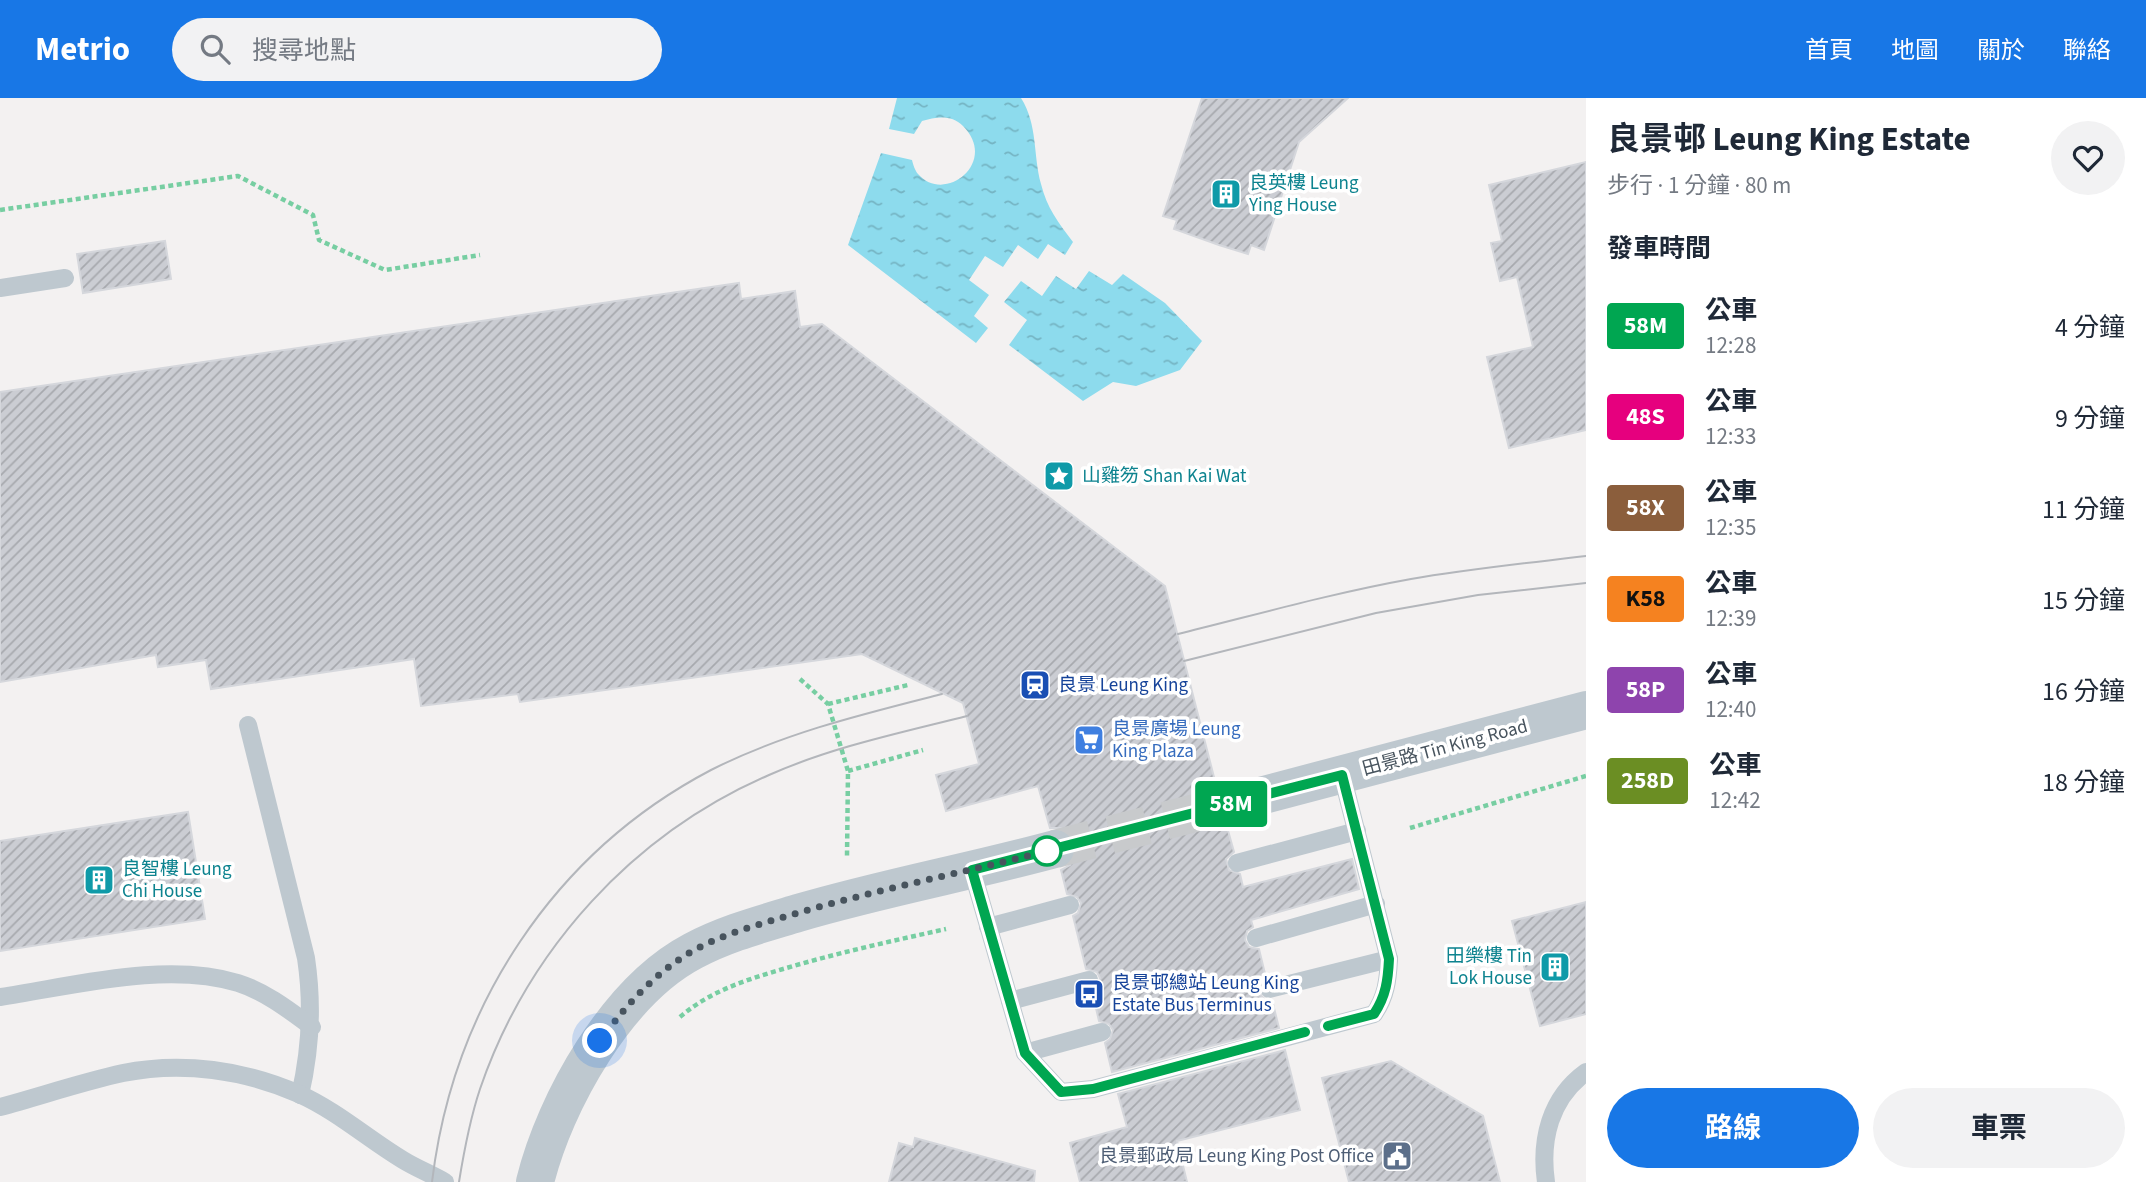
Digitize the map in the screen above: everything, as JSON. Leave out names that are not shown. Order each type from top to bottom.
[{"type":"street","name":"田景路 Tin King Road","points":[[1222,806],[1586,710]]},
{"type":"street","points":[[536,1182],[540,1162],[560,1112],[585,1063],[616,1019],[653,981],[691,952],[733,932],[847,899],[1055,849]]},
{"type":"lane","points":[[0,288],[65,278]]},
{"type":"lane","points":[[248,725],[306,957],[311,992],[312,1027],[308,1062],[300,1095]]},
{"type":"lane","points":[[972,870],[1025,1053],[1061,1092],[1093,1089],[1374,1014],[1383,1001],[1389,959],[1342,775]]},
{"type":"lane","points":[[1237,863],[1357,831]]},
{"type":"lane","points":[[1256,938],[1376,904]]},
{"type":"lane","points":[[988,927],[1070,905]]},
{"type":"lane","points":[[1269,989],[1389,959]]},
{"type":"lane","points":[[0,997],[156,973],[198,974],[249,988],[278,1001],[312,1027]]},
{"type":"lane","points":[[1010,1001],[1088,980]]},
{"type":"lane","points":[[1025,1053],[1102,1032]]},
{"type":"lane","points":[[0,1107],[124,1073],[169,1068],[213,1069],[258,1079],[300,1095],[333,1113],[402,1160],[445,1182]]},
{"type":"lane","points":[[1546,1182],[1543,1160],[1551,1117],[1562,1097],[1586,1072]]},
{"type":"lane","points":[[402,1160],[424,1182]]},
{"type":"path","points":[[0,210],[239,176],[313,215],[319,240],[385,270],[480,256]]},
{"type":"path","points":[[800,679],[828,704],[848,771],[847,899]]},
{"type":"path","points":[[828,704],[908,685]]},
{"type":"path","points":[[848,771],[923,750]]},
{"type":"path","points":[[1410,828],[1586,776]]},
{"type":"path","points":[[677,1020],[697,1003],[737,983],[826,956],[946,929]]},
{"type":"water","points":[[897,98],[1021,98],[1030,119],[1043,193],[1073,242],[1065,255],[1048,244],[1038,259],[1018,245],[1003,267],[985,256],[969,280],[989,295],[974,316],[988,328],[976,343],[848,245],[881,153],[912,160],[918,174],[929,182],[941,185],[954,182],[972,165],[975,153],[973,140],[963,126],[954,120],[938,118],[922,121],[914,134],[889,129]]},
{"type":"water","points":[[1089,271],[1112,285],[1123,274],[1165,303],[1202,341],[1180,370],[1136,386],[1113,382],[1083,401],[1009,345],[1027,320],[1004,302],[1021,281],[1042,296],[1056,276],[1076,289]]},
{"type":"building","name":"良英樓 Leung Ying House","points":[[1202,98],[1348,98],[1299,142],[1264,250],[1251,245],[1248,254],[1219,245],[1174,229],[1177,220],[1163,216]]},
{"type":"building","points":[[1586,162],[1586,430],[1509,448],[1487,357],[1533,347],[1517,277],[1500,281],[1491,243],[1502,241],[1489,185]]},
{"type":"building","points":[[165,241],[171,279],[83,293],[77,254]]},
{"type":"building","name":"良景廣場 Leung King Plaza","points":[[739,283],[741,299],[795,291],[800,327],[822,324],[1165,586],[1216,785],[1206,791],[1201,801],[1201,811],[1207,822],[1217,827],[1227,827],[1234,852],[1226,859],[1229,870],[1240,874],[1243,887],[1352,859],[1359,889],[1251,920],[1253,927],[1247,931],[1245,940],[1249,947],[1259,949],[1266,978],[1258,985],[1258,992],[1265,1000],[1272,1000],[1279,1028],[1112,1072],[1105,1043],[1110,1039],[1113,1030],[1109,1024],[1099,1021],[1092,991],[1097,988],[1100,978],[1097,972],[1086,969],[1073,916],[1078,913],[1081,903],[1077,897],[1067,894],[1061,870],[1070,865],[1076,855],[1076,844],[1071,834],[1061,828],[1050,828],[1038,786],[946,811],[936,775],[979,764],[963,703],[862,654],[520,702],[518,694],[421,706],[414,659],[211,689],[206,660],[158,667],[156,655],[0,682],[0,392]]},
{"type":"building","name":"良智樓 Leung Chi House","points":[[188,812],[205,919],[0,951],[0,841]]},
{"type":"building","name":"田樂樓 Tin Lok House","points":[[1586,902],[1586,1014],[1540,1026],[1512,921]]},
{"type":"building","points":[[1285,1050],[1300,1110],[1177,1141],[1187,1182],[1080,1182],[1070,1143],[1127,1127],[1118,1094]]},
{"type":"building","points":[[1391,1061],[1483,1116],[1500,1182],[1349,1182],[1322,1078]]},
{"type":"building","points":[[915,1138],[1035,1171],[1034,1182],[889,1182],[899,1143],[913,1147]]},
{"type":"tunnel","points":[[1055,849],[1222,806]]},
{"type":"tram line","points":[[1178,634],[1411,579],[1586,556]]},
{"type":"tram line","points":[[1184,661],[1376,613],[1478,595],[1586,583]]},
{"type":"tram line","points":[[432,1182],[444,1117],[462,1055],[488,997],[520,942],[559,891],[604,845],[655,804],[711,770],[739,757],[795,735],[942,694]]},
{"type":"tram line","points":[[459,1182],[480,1089],[501,1038],[526,989],[557,944],[592,902],[630,863],[673,829],[720,800],[769,775],[842,749],[967,716]]},
{"type":"bus line","name":"58M","points":[[1305,1032],[1093,1089],[1061,1092],[1025,1053],[972,870],[1342,775],[1389,959],[1388,978],[1383,1001],[1374,1014],[1328,1026]]},
{"type":"place","name":"良英樓 Leung Ying House","points":[[1226,194]]},
{"type":"place","name":"山雞笏 Shan Kai Wat","points":[[1059,476]]},
{"type":"place","name":"良景 Leung King","points":[[1035,685]]},
{"type":"place","name":"良景廣場 Leung King Plaza","points":[[1089,740]]},
{"type":"place","name":"良智樓 Leung Chi House","points":[[99,880]]},
{"type":"place","name":"田樂樓 Tin Lok House","points":[[1555,967]]},
{"type":"place","name":"良景邨總站 Leung King Estate Bus Terminus","points":[[1089,994]]},
{"type":"place","name":"良景郵政局 Leung King Post Office","points":[[1397,1156]]},
{"type":"route","points":[[600,1041],[616,1019],[653,981],[691,952],[733,932],[847,899],[1055,849],[1047,851]]}]
